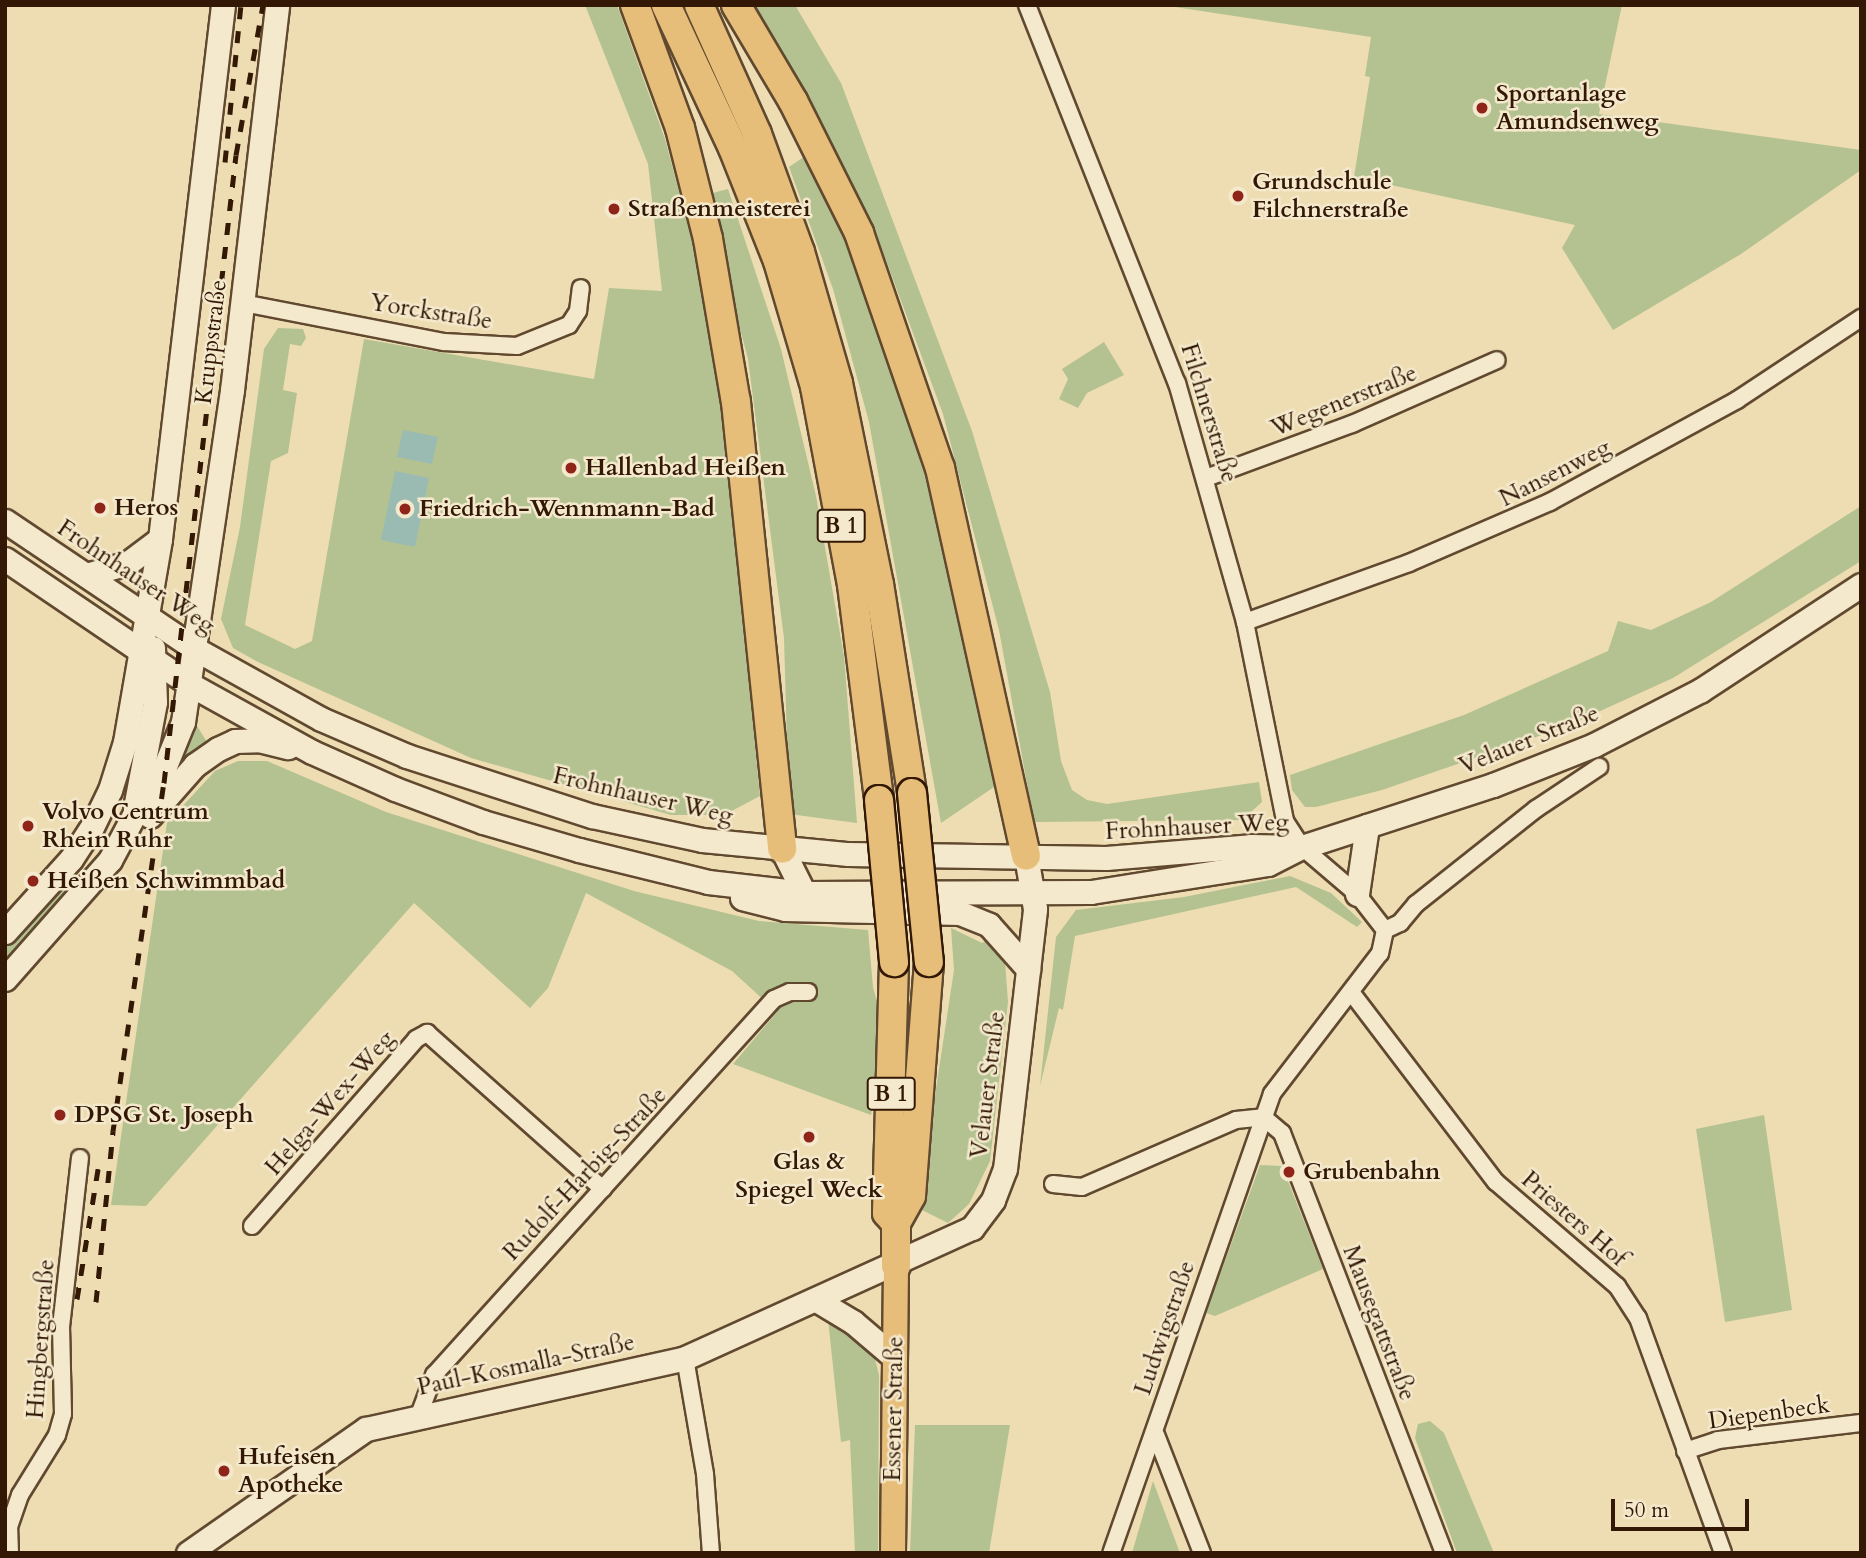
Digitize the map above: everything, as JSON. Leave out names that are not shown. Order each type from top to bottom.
[{"type":"highway","points":[[635,5],[680,128],[710,253],[736,402],[782,849]]},
{"type":"highway","name":"B 1","points":[[666,5],[733,148],[773,248],[815,387],[852,585],[879,800],[894,962],[887,1213],[896,1223],[896,1266]]},
{"type":"highway","points":[[699,5],[762,147],[800,252],[838,383],[879,583],[912,793],[929,962],[911,1196],[896,1223]]},
{"type":"highway","points":[[736,5],[793,101],[859,233],[940,468],[1026,856]]},
{"type":"main road","name":"Kruppstraße","points":[[148,654],[148,617],[160,539],[223,5]]},
{"type":"main road","name":"Kruppstraße","points":[[134,815],[172,757],[191,685],[243,303],[277,5]]},
{"type":"main road","name":"Frohnhauser Weg","points":[[5,521],[197,650],[321,719],[407,756],[592,816],[702,840],[782,849],[1106,858],[1251,845],[1302,847]]},
{"type":"main road","points":[[86,575],[128,563],[160,539]]},
{"type":"main road","name":"Frohnhauser Weg","points":[[5,559],[191,685],[312,752],[483,822],[708,882],[804,893],[1034,895],[1157,885],[1268,864],[1302,847]]},
{"type":"main road","name":"Velauer Straße","points":[[1302,847],[1493,785],[1594,745],[1701,690],[1861,585]]},
{"type":"main road","points":[[110,860],[134,815],[155,702],[148,654]]},
{"type":"main road","points":[[5,932],[71,859],[110,790],[148,654]]},
{"type":"main road","points":[[5,979],[195,765],[235,741],[259,740],[312,752]]},
{"type":"main road","points":[[1357,894],[1367,826]]},
{"type":"main road","points":[[782,849],[804,893]]},
{"type":"main road","name":"Velauer Straße","points":[[896,1266],[972,1228],[1001,1184],[1028,969],[1034,895],[1026,856]]},
{"type":"main road","points":[[708,882],[753,903],[785,909],[960,913],[989,925],[1028,969]]},
{"type":"main road","name":"Paul-Kosmalla-Straße","points":[[188,1553],[366,1429],[419,1415],[685,1358],[896,1266]]},
{"type":"main road","name":"Essener Straße","points":[[893,1553],[896,1266]]},
{"type":"main road","points":[[818,1301],[853,1322],[894,1357]]},
{"type":"street","name":"Filchnerstraße","points":[[1027,5],[1154,316],[1206,478],[1245,622],[1279,806],[1302,847]]},
{"type":"street","name":"Yorckstraße","points":[[243,303],[444,342],[517,346],[569,325],[578,311],[581,288]]},
{"type":"street","name":"Nansenweg","points":[[1245,622],[1409,564],[1550,502],[1737,400],[1861,318]]},
{"type":"street","name":"Wegenerstraße","points":[[1206,478],[1352,424],[1497,360]]},
{"type":"street","name":"Velauer Straße","points":[[1385,930],[1400,923],[1416,904],[1536,809],[1599,767]]},
{"type":"street","points":[[1053,1184],[1082,1186],[1236,1120],[1262,1117],[1272,1094],[1380,953],[1385,930],[1357,894],[1302,847]]},
{"type":"street","name":"Rudolf-Harbig-Straße","points":[[419,1415],[434,1375],[774,999],[790,992],[808,992]]},
{"type":"street","name":"Priesters Hof","points":[[1351,992],[1496,1182],[1617,1286],[1638,1318],[1723,1553]]},
{"type":"street","name":"Helga-Wex-Weg","points":[[252,1226],[416,1039],[427,1033],[603,1189]]},
{"type":"street","name":"Ludwigstraße","points":[[1111,1553],[1140,1465],[1156,1435],[1156,1422],[1262,1117]]},
{"type":"street","name":"Mausegattstraße","points":[[1262,1117],[1282,1133],[1444,1553]]},
{"type":"street","name":"Hingbergstraße","points":[[10,1553],[9,1527],[16,1505],[57,1435],[63,1414],[61,1327],[80,1158]]},
{"type":"street","points":[[685,1358],[705,1474],[711,1553]]},
{"type":"street","name":"Diepenbeck","points":[[1685,1451],[1718,1440],[1861,1423]]},
{"type":"street","points":[[1156,1435],[1202,1553]]},
{"type":"green space","points":[[585,5],[617,5],[665,139],[704,286],[718,372],[760,796],[724,815],[671,815],[471,758],[258,662],[233,648],[221,619],[240,527],[264,349],[278,328],[303,329],[306,338],[301,346],[290,344],[283,390],[297,393],[288,453],[271,461],[245,625],[295,649],[312,641],[364,339],[594,379],[609,288],[662,291],[648,164]]},
{"type":"green space","points":[[750,5],[795,5],[841,83],[972,431],[1050,692],[1061,761],[1072,790],[1087,800],[1107,804],[1259,782],[1262,802],[1242,820],[1034,822],[999,630],[943,414],[871,220]]},
{"type":"green space","points":[[1162,5],[1622,5],[1599,114],[1861,150],[1861,170],[1741,254],[1613,330],[1562,248],[1575,225],[1354,177],[1370,77],[1365,76],[1371,37]]},
{"type":"green space","points":[[808,154],[845,223],[917,425],[992,746],[994,787],[941,823],[869,422],[833,289],[789,167]]},
{"type":"green space","points":[[728,189],[781,349],[816,496],[844,656],[857,823],[789,814],[784,638],[748,359],[705,195]]},
{"type":"green space","points":[[1104,342],[1124,375],[1087,393],[1078,408],[1059,399],[1068,379],[1062,369]]},
{"type":"green space","points":[[1861,506],[1861,561],[1673,678],[1565,727],[1382,790],[1316,807],[1305,807],[1292,790],[1290,775],[1464,715],[1608,651],[1618,621],[1651,630],[1711,602]]},
{"type":"green space","points":[[194,721],[210,747],[168,782]]},
{"type":"green space","points":[[238,761],[267,761],[386,812],[634,891],[759,921],[868,930],[873,987],[883,1023],[871,1115],[733,1064],[777,1012],[732,971],[586,893],[548,988],[530,1008],[414,903],[146,1206],[111,1205],[167,823],[215,771]]},
{"type":"green space","points":[[1290,876],[1331,893],[1362,922],[1357,927],[1296,887],[1075,936],[1063,1010],[1059,1008],[1040,1086],[1056,937],[1076,910],[1184,897]]},
{"type":"green space","points":[[62,887],[68,894],[5,964],[5,947]]},
{"type":"green space","points":[[951,928],[982,943],[989,938],[1005,961],[1008,1002],[990,1161],[969,1204],[948,1223],[918,1208],[954,970]]},
{"type":"green space","points":[[1764,1115],[1792,1310],[1725,1322],[1696,1129]]},
{"type":"green space","points":[[1260,1165],[1282,1166],[1323,1269],[1215,1316],[1206,1313]]},
{"type":"green space","points":[[828,1319],[861,1338],[874,1355],[879,1375],[878,1553],[855,1553],[850,1440],[841,1442]]},
{"type":"green space","points":[[1430,1421],[1444,1433],[1494,1553],[1457,1553],[1415,1438],[1418,1424]]},
{"type":"green space","points":[[915,1425],[1010,1425],[989,1553],[910,1553]]},
{"type":"green space","points":[[1153,1481],[1180,1553],[1132,1553]]},
{"type":"water","points":[[403,430],[438,437],[432,464],[397,457]]},
{"type":"water","name":"Friedrich-Wennmann-Bad","points":[[395,471],[429,478],[415,547],[381,540]]},
{"type":"railway","points":[[225,162],[241,5]]},
{"type":"railway","points":[[96,1302],[113,1131],[164,783],[236,155],[263,5]]},
{"type":"railway","points":[[77,1299],[98,1169]]},
{"type":"place","name":"Sportanlage Amundsenweg","points":[[1482,108]]},
{"type":"place","name":"Grundschule Filchnerstraße","points":[[1238,196]]},
{"type":"place","name":"Straßenmeisterei","points":[[614,209]]},
{"type":"place","name":"Hallenbad Heißen","points":[[571,468]]},
{"type":"place","name":"Heros","points":[[100,508]]},
{"type":"place","name":"Friedrich-Wennmann-Bad","points":[[405,509]]},
{"type":"place","name":"Volvo Centrum Rhein Ruhr","points":[[28,826]]},
{"type":"place","name":"Heißen Schwimmbad","points":[[33,881]]},
{"type":"place","name":"DPSG St. Joseph","points":[[60,1115]]},
{"type":"place","name":"Glas & Spiegel Weck","points":[[809,1137]]},
{"type":"place","name":"Grubenbahn","points":[[1289,1172]]},
{"type":"place","name":"Hufeisen Apotheke","points":[[224,1471]]}]
